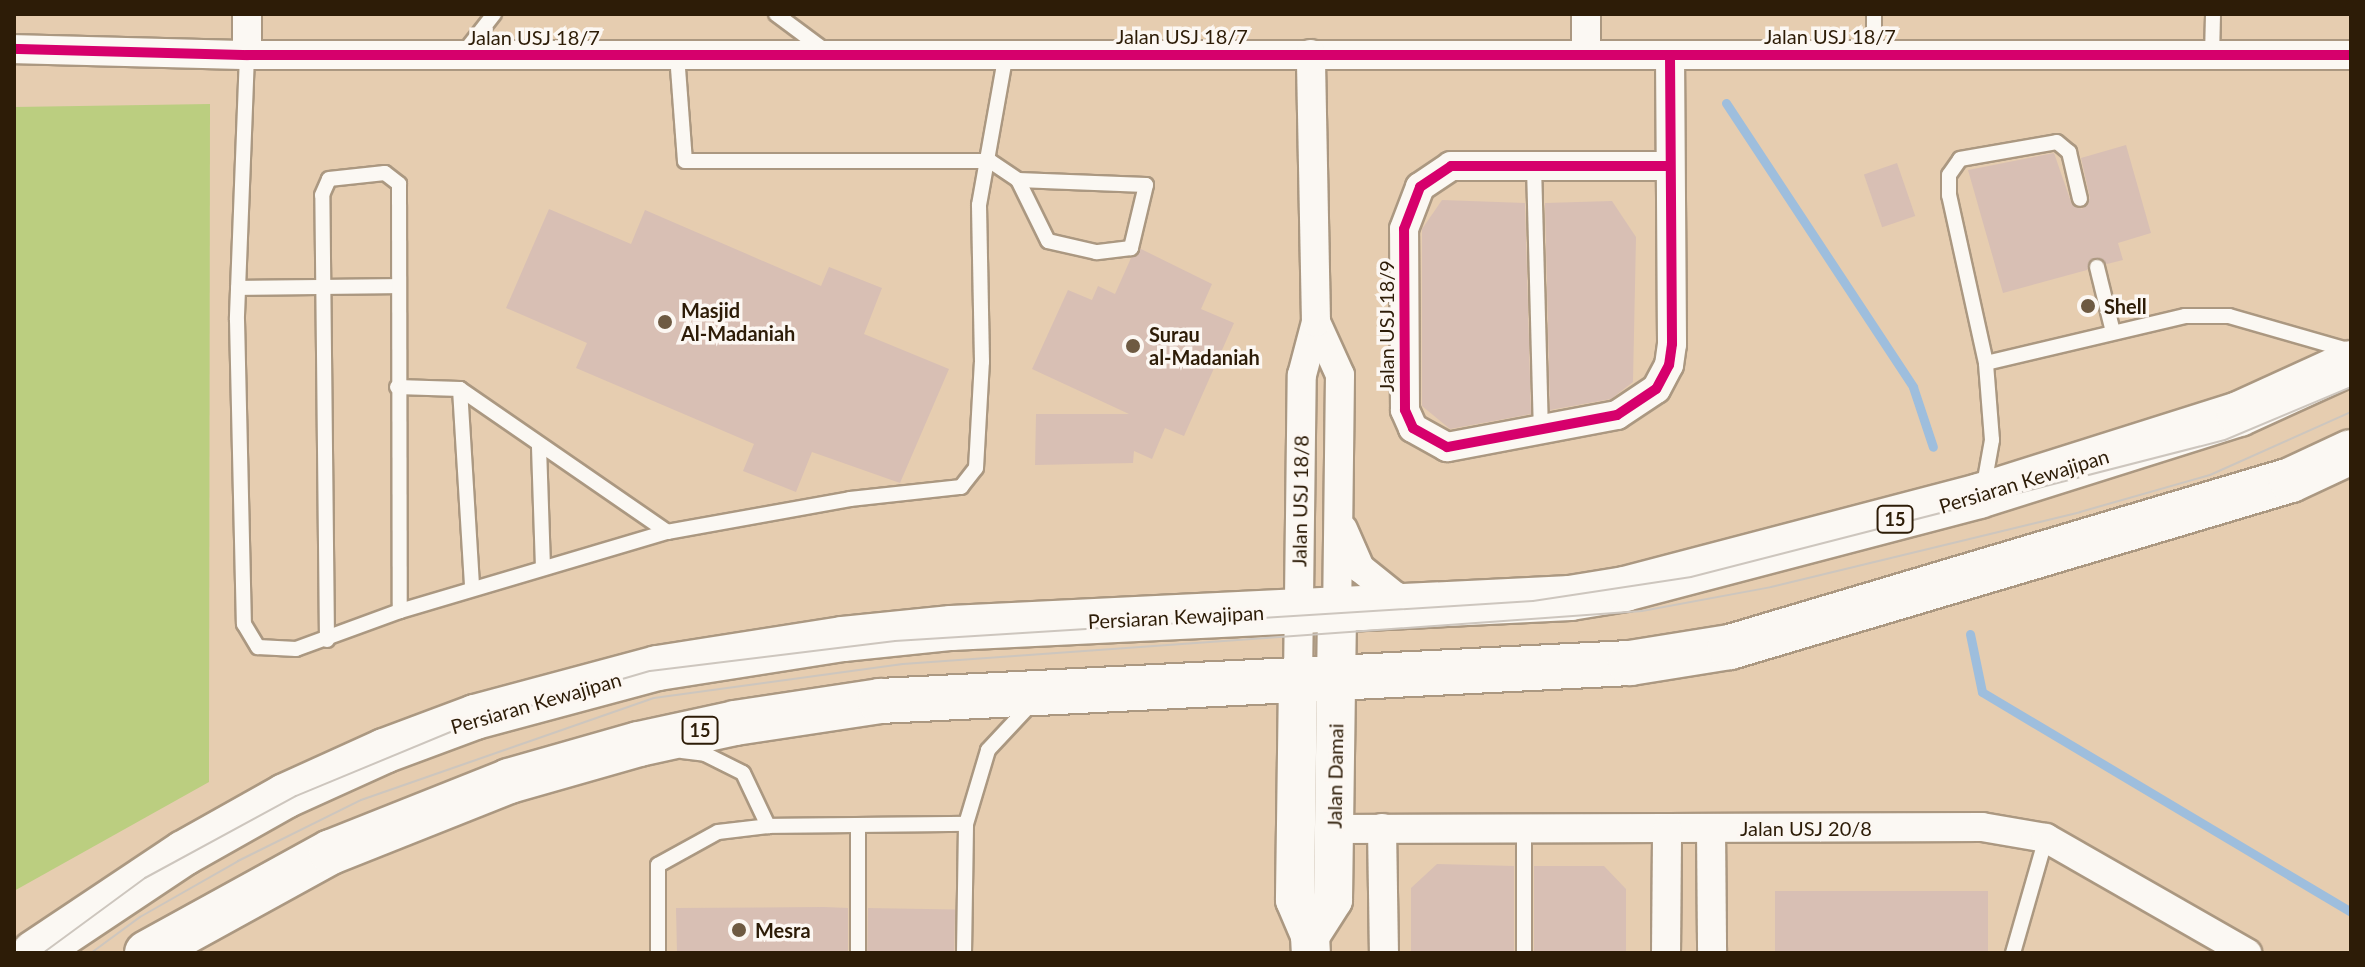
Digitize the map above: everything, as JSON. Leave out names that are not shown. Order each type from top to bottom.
[{"type":"main road","name":"Persiaran Kewajipan","points":[[34,953],[184,853],[285,796],[384,751],[491,713],[658,668],[843,639],[951,628],[1570,598],[1625,589],[1979,496],[2239,414],[2351,363]]},
{"type":"main road","name":"15","points":[[147,953],[331,852],[509,781],[639,744],[735,723],[880,701],[1630,663],[1730,647],[2291,480],[2351,452]]},
{"type":"street","points":[[247,14],[247,55]]},
{"type":"street","points":[[1586,14],[1586,53]]},
{"type":"street","name":"Jalan USJ 18/7","points":[[14,49],[247,55],[2351,55]]},
{"type":"street","name":"Jalan USJ 18/8","points":[[1311,54],[1316,322],[1302,375],[1318,610]]},
{"type":"street","name":"Jalan USJ 18/9","points":[[1670,55],[1670,166],[1669,365],[1656,389],[1638,406],[1541,431],[1447,447],[1413,428],[1405,410],[1404,229],[1409,206],[1436,171],[1451,166],[1670,166]]},
{"type":"street","name":"Jalan USJ 18/8","points":[[1316,322],[1340,375],[1338,518],[1318,610]]},
{"type":"street","points":[[1338,518],[1360,568],[1395,596],[1422,604]]},
{"type":"street","name":"Jalan Damai","points":[[1310,945],[1295,900],[1317,680],[1318,610]]},
{"type":"street","name":"Jalan Damai","points":[[1310,945],[1333,900],[1334,829],[1317,680]]},
{"type":"street","name":"Jalan USJ 20/8","points":[[1334,829],[1982,827],[2046,838],[2247,953]]},
{"type":"street","points":[[1382,828],[1384,953]]},
{"type":"street","points":[[1711,828],[1712,953]]},
{"type":"street","points":[[1666,953],[1667,829]]},
{"type":"lane","points":[[462,55],[494,14]]},
{"type":"lane","points":[[776,14],[830,55]]},
{"type":"lane","points":[[1874,14],[1874,54]]},
{"type":"lane","points":[[2212,56],[2213,14]]},
{"type":"lane","points":[[247,55],[238,288],[244,624],[258,647],[296,649],[472,588],[667,532],[836,501],[961,487],[976,468],[982,362],[979,205],[990,161],[1006,54]]},
{"type":"lane","points":[[677,55],[685,161],[990,161],[1018,180],[1048,241],[1096,252],[1131,248],[1146,185],[1018,180]]},
{"type":"lane","points":[[1979,496],[1988,477],[1992,440],[1986,363],[1949,195],[1949,175],[1960,159],[2057,142],[2069,152],[2080,199]]},
{"type":"lane","points":[[1534,166],[1541,431]]},
{"type":"lane","points":[[327,640],[320,287],[322,195],[329,179],[385,173],[399,184],[397,387],[400,611]]},
{"type":"lane","points":[[2097,267],[2113,332]]},
{"type":"lane","points":[[238,288],[399,286]]},
{"type":"lane","points":[[1986,363],[2185,316],[2229,316],[2351,351]]},
{"type":"lane","points":[[397,387],[460,389],[539,447],[667,532]]},
{"type":"lane","points":[[460,389],[472,588]]},
{"type":"lane","points":[[539,447],[543,566]]},
{"type":"lane","points":[[964,953],[966,824],[988,750],[1044,691]]},
{"type":"lane","points":[[639,744],[705,754],[743,773],[768,826]]},
{"type":"lane","points":[[658,953],[658,865],[718,832],[768,826],[966,824]]},
{"type":"lane","points":[[858,825],[858,953]]},
{"type":"lane","points":[[1524,830],[1524,953]]},
{"type":"lane","points":[[2013,953],[2046,838]]},
{"type":"green space","points":[[210,104],[209,782],[14,891],[14,107]]},
{"type":"building","points":[[2126,145],[2151,233],[2118,243],[2123,260],[2107,264],[2094,258],[2087,270],[2003,293],[1968,170],[2054,153],[2071,202],[2082,209],[2090,198],[2081,158]]},
{"type":"building","points":[[1897,163],[1915,216],[1882,227],[1864,174]]},
{"type":"building","points":[[1442,200],[1525,203],[1531,414],[1450,429],[1422,406],[1422,229]]},
{"type":"building","points":[[1612,201],[1636,237],[1633,382],[1611,399],[1550,410],[1545,203]]},
{"type":"building","name":"Masjid Al-Madaniah","points":[[549,209],[631,244],[645,210],[821,286],[829,267],[882,288],[864,334],[949,369],[900,483],[812,452],[796,492],[743,471],[754,444],[576,368],[587,343],[506,308]]},
{"type":"building","name":"Surau al-Madaniah","points":[[1141,249],[1212,284],[1201,309],[1234,323],[1184,436],[1165,428],[1152,459],[1134,451],[1133,463],[1035,465],[1036,414],[1129,414],[1032,369],[1068,290],[1092,300],[1098,286],[1115,294],[1131,258]]},
{"type":"building","points":[[1437,864],[1514,866],[1514,953],[1411,953],[1411,888]]},
{"type":"building","points":[[1534,866],[1604,866],[1626,889],[1626,953],[1534,953]]},
{"type":"building","points":[[1775,891],[1988,891],[1988,953],[1775,953]]},
{"type":"building","name":"Mesra","points":[[676,908],[848,908],[848,953],[677,953]]},
{"type":"building","points":[[868,908],[955,910],[954,953],[867,953]]},
{"type":"waterway","points":[[1726,103],[1913,387],[1933,447]]},
{"type":"waterway","points":[[1970,634],[1982,692],[2351,912]]},
{"type":"tram line","points":[[43,953],[145,878],[296,796],[472,723],[650,671],[895,641],[1533,601],[1691,577],[2225,440],[2351,387]]},
{"type":"tram line","points":[[91,953],[140,917],[238,861],[361,800],[654,698],[903,664],[1642,611],[1771,587],[2080,512],[2210,475],[2351,412]]},
{"type":"cycle path","points":[[14,49],[247,55],[2351,55]]},
{"type":"cycle path","points":[[1670,55],[1672,344],[1669,365],[1656,389],[1617,415],[1447,447],[1413,428],[1405,410],[1404,229],[1420,187],[1451,166],[1670,166]]},
{"type":"place","name":"Shell","points":[[2088,306]]},
{"type":"place","name":"Masjid Al-Madaniah","points":[[665,322]]},
{"type":"place","name":"Surau al-Madaniah","points":[[1133,346]]},
{"type":"place","name":"Mesra","points":[[739,930]]}]
